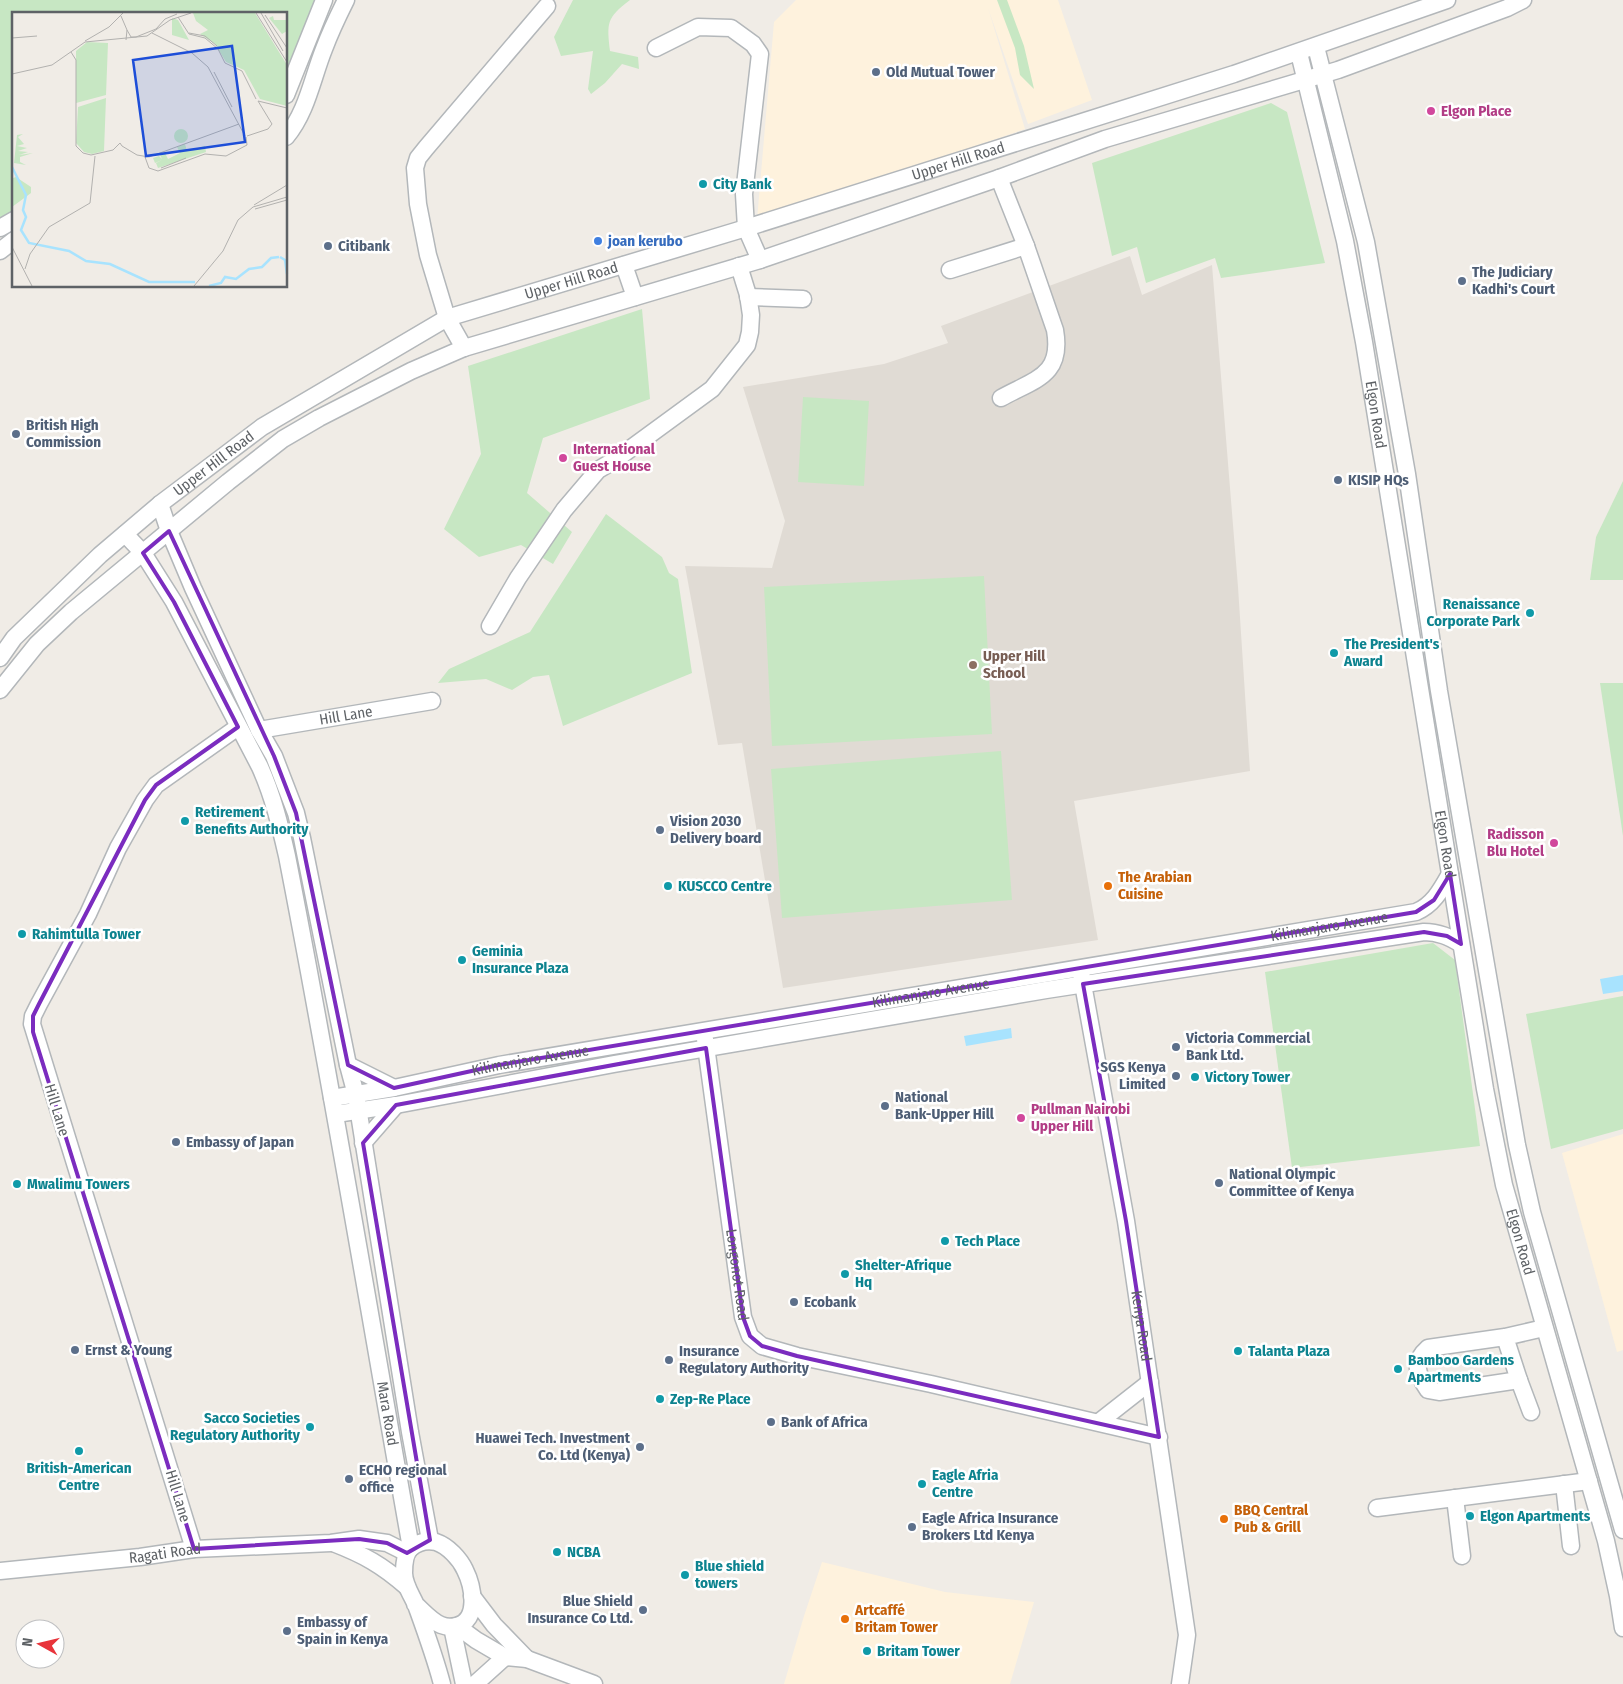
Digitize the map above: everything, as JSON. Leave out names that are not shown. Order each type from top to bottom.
[{"type":"street","points":[[288,90],[324,0]]},
{"type":"street","points":[[288,135],[308,100],[323,50],[346,0]]},
{"type":"street","name":"Upper Hill Road","points":[[0,658],[14,638],[100,555],[160,504],[262,427],[447,318],[746,228],[1234,74],[1447,0]]},
{"type":"street","name":"Upper Hill Road","points":[[0,690],[37,644],[71,612],[283,439],[319,418],[411,372],[464,348],[760,260],[999,178],[1105,139],[1338,70],[1523,0]]},
{"type":"street","points":[[464,348],[447,318],[428,255],[415,180],[415,168],[418,158],[547,6]]},
{"type":"street","points":[[656,48],[698,27],[731,28],[753,44],[760,54],[744,194],[746,228],[760,260]]},
{"type":"street","name":"Elgon Road","points":[[1316,47],[1366,242],[1407,474],[1439,691],[1517,1145],[1532,1212],[1623,1530]]},
{"type":"street","name":"Elgon Road","points":[[1299,52],[1345,241],[1364,342],[1485,1089],[1504,1185],[1606,1541],[1623,1628]]},
{"type":"street","points":[[999,178],[1026,246],[1055,330],[1057,352],[1047,373],[1001,398]]},
{"type":"street","points":[[0,228],[12,221]]},
{"type":"street","points":[[0,251],[12,242]]},
{"type":"street","points":[[950,270],[1026,246]]},
{"type":"street","points":[[624,265],[635,297]]},
{"type":"street","points":[[490,626],[518,578],[564,510],[598,470],[615,460],[712,389],[747,345],[751,316],[748,297],[739,266]]},
{"type":"street","points":[[748,297],[803,299]]},
{"type":"street","name":"Mara Road","points":[[160,504],[169,531],[207,618],[274,756],[285,782],[300,830],[357,1103],[384,1276],[430,1540]]},
{"type":"street","name":"Mara Road","points":[[125,534],[143,553],[174,602],[269,789],[283,837],[334,1106],[409,1551],[404,1573],[407,1587],[415,1604],[442,1684]]},
{"type":"street","name":"Hill Lane","points":[[260,730],[432,701]]},
{"type":"street","name":"Hill Lane","points":[[194,1548],[32,1024],[33,1016],[39,1004],[88,914],[118,848],[145,800],[156,785],[238,727]]},
{"type":"street","name":"Kilimanjaro Avenue","points":[[334,1106],[357,1103],[396,1105],[706,1048],[1416,912],[1425,908],[1434,900],[1450,874]]},
{"type":"street","name":"Kilimanjaro Avenue","points":[[357,1103],[394,1088],[500,1066],[703,1032],[1081,976],[1424,932],[1436,932],[1461,944]]},
{"type":"street","name":"Kenya Road","points":[[1081,976],[1126,1221],[1187,1635],[1180,1684]]},
{"type":"street","name":"Longonot Road","points":[[703,1032],[743,1317],[750,1336],[762,1346],[797,1356],[931,1384],[1158,1437]]},
{"type":"street","points":[[348,1065],[394,1088]]},
{"type":"street","points":[[362,1143],[396,1105]]},
{"type":"street","points":[[364,1280],[384,1276]]},
{"type":"street","points":[[1519,1380],[1439,1392],[1428,1390],[1419,1378],[1418,1366],[1420,1356],[1428,1348],[1544,1328]]},
{"type":"street","points":[[1505,1336],[1531,1412]]},
{"type":"street","points":[[1099,1422],[1150,1382]]},
{"type":"street","points":[[1376,1508],[1589,1481]]},
{"type":"street","points":[[1564,1484],[1571,1546]]},
{"type":"street","points":[[1456,1498],[1462,1556]]},
{"type":"street","name":"Ragati Road","points":[[0,1571],[140,1557],[194,1548],[331,1543],[358,1539],[387,1543],[409,1551]]},
{"type":"street","points":[[409,1551],[419,1543],[430,1540],[441,1544],[453,1554],[465,1569],[472,1587],[473,1602],[470,1615],[462,1625],[454,1626],[464,1684]]},
{"type":"street","name":"Ragati Road","points":[[331,1543],[372,1560],[385,1568],[407,1587]]},
{"type":"street","points":[[472,1596],[501,1633],[527,1659]]},
{"type":"street","name":"Mara Road","points":[[415,1604],[430,1618],[442,1625],[454,1626],[505,1657]]},
{"type":"street","points":[[475,1684],[505,1657],[527,1659],[594,1684]]},
{"type":"highlighted area","points":[[169,531],[274,756],[296,813],[348,1065],[394,1088],[499,1065],[1416,912],[1434,900],[1450,874],[1461,944],[1447,936],[1424,932],[1083,984],[1126,1221],[1159,1437],[797,1356],[762,1346],[750,1336],[743,1317],[706,1048],[396,1105],[363,1143],[430,1540],[407,1553],[387,1543],[359,1539],[194,1549],[33,1032],[33,1016],[145,800],[156,785],[238,727],[174,602],[143,553]]},
{"type":"shaded area","points":[[796,0],[1058,0],[1092,100],[1028,124],[988,8],[1025,129],[757,220],[774,22]]},
{"type":"shaded area","name":"Upper Hill School","points":[[1130,256],[1142,295],[1212,265],[1238,587],[1250,771],[1074,801],[1098,940],[783,988],[742,743],[718,745],[685,566],[772,568],[785,521],[743,387],[884,364],[948,343],[941,326]]},
{"type":"shaded area","points":[[1623,1134],[1623,1350],[1617,1352],[1562,1153]]},
{"type":"shaded area","points":[[822,1562],[945,1592],[1034,1602],[1010,1684],[784,1684]]},
{"type":"green space","points":[[0,0],[316,0],[288,75],[288,12],[12,12],[12,224],[0,230]]},
{"type":"green space","points":[[573,0],[630,0],[616,12],[610,22],[608,34],[610,51],[638,57],[639,69],[622,64],[605,83],[591,94],[588,89],[593,51],[561,56],[554,37]]},
{"type":"green space","points":[[997,0],[1007,0],[1024,46],[1034,89],[1020,75],[1015,48]]},
{"type":"green space","points":[[1271,103],[1287,112],[1325,263],[1221,278],[1215,258],[1146,283],[1137,247],[1112,256],[1092,163]]},
{"type":"green space","points":[[642,309],[650,399],[543,438],[527,493],[572,532],[553,564],[521,545],[479,557],[444,529],[481,454],[468,366]]},
{"type":"green space","points":[[803,397],[869,401],[864,486],[798,482]]},
{"type":"green space","points":[[1623,481],[1623,580],[1590,580],[1596,537]]},
{"type":"green space","points":[[606,514],[662,557],[669,573],[678,579],[692,673],[563,726],[549,675],[533,677],[512,690],[486,679],[438,683],[449,669],[530,632]]},
{"type":"green space","points":[[984,576],[992,734],[772,746],[764,587]]},
{"type":"green space","points":[[1600,683],[1623,683],[1623,836]]},
{"type":"green space","points":[[1001,751],[1012,900],[782,918],[771,769]]},
{"type":"green space","points":[[1433,943],[1455,960],[1480,1146],[1292,1168],[1265,972]]},
{"type":"green space","points":[[1623,996],[1623,1129],[1551,1149],[1526,1014]]},
{"type":"water","points":[[1623,975],[1623,991],[1603,994],[1600,979]]},
{"type":"water","points":[[1011,1028],[1012,1038],[966,1046],[964,1036]]},
{"type":"place","name":"Old Mutual Tower","points":[[876,72]]},
{"type":"place","name":"Elgon Place","points":[[1431,111]]},
{"type":"place","name":"City Bank","points":[[703,184]]},
{"type":"place","name":"joan kerubo","points":[[598,241]]},
{"type":"place","name":"Citibank","points":[[328,246]]},
{"type":"place","name":"The Judiciary Kadhi's Court","points":[[1462,281]]},
{"type":"place","name":"British High Commission","points":[[16,434]]},
{"type":"place","name":"International Guest House","points":[[563,458]]},
{"type":"place","name":"KISIP HQs","points":[[1338,480]]},
{"type":"place","name":"Renaissance Corporate Park","points":[[1530,613]]},
{"type":"place","name":"The President's Award","points":[[1334,653]]},
{"type":"place","name":"Upper Hill School","points":[[973,665]]},
{"type":"place","name":"Retirement Benefits Authority","points":[[185,821]]},
{"type":"place","name":"Vision 2030 Delivery board","points":[[660,830]]},
{"type":"place","name":"Radisson Blu Hotel","points":[[1554,843]]},
{"type":"place","name":"KUSCCO Centre","points":[[668,886]]},
{"type":"place","name":"The Arabian Cuisine","points":[[1108,886]]},
{"type":"place","name":"Rahimtulla Tower","points":[[22,934]]},
{"type":"place","name":"Geminia Insurance Plaza","points":[[462,960]]},
{"type":"place","name":"Victoria Commercial Bank Ltd.","points":[[1176,1047]]},
{"type":"place","name":"SGS Kenya Limited","points":[[1176,1076]]},
{"type":"place","name":"Victory Tower","points":[[1195,1077]]},
{"type":"place","name":"National Bank-Upper Hill","points":[[885,1106]]},
{"type":"place","name":"Pullman Nairobi Upper Hill","points":[[1021,1118]]},
{"type":"place","name":"Embassy of Japan","points":[[176,1142]]},
{"type":"place","name":"National Olympic Committee of Kenya","points":[[1219,1183]]},
{"type":"place","name":"Mwalimu Towers","points":[[17,1184]]},
{"type":"place","name":"Tech Place","points":[[945,1241]]},
{"type":"place","name":"Shelter-Afrique Hq","points":[[845,1274]]},
{"type":"place","name":"Ecobank","points":[[794,1302]]},
{"type":"place","name":"Ernst & Young","points":[[75,1350]]},
{"type":"place","name":"Talanta Plaza","points":[[1238,1351]]},
{"type":"place","name":"Insurance Regulatory Authority","points":[[669,1360]]},
{"type":"place","name":"Bamboo Gardens Apartments","points":[[1398,1369]]},
{"type":"place","name":"Zep-Re Place","points":[[660,1399]]},
{"type":"place","name":"Bank of Africa","points":[[771,1422]]},
{"type":"place","name":"Sacco Societies Regulatory Authority","points":[[310,1427]]},
{"type":"place","name":"Huawei Tech. Investment Co. Ltd (Kenya)","points":[[640,1447]]},
{"type":"place","name":"British-American Centre","points":[[79,1451]]},
{"type":"place","name":"ECHO regional office","points":[[349,1479]]},
{"type":"place","name":"Eagle Afria Centre","points":[[922,1484]]},
{"type":"place","name":"Elgon Apartments","points":[[1470,1516]]},
{"type":"place","name":"BBQ Central Pub & Grill","points":[[1224,1519]]},
{"type":"place","name":"Eagle Africa Insurance Brokers Ltd Kenya","points":[[912,1527]]},
{"type":"place","name":"NCBA","points":[[557,1552]]},
{"type":"place","name":"Blue shield towers","points":[[685,1575]]},
{"type":"place","name":"Blue Shield Insurance Co Ltd.","points":[[643,1610]]},
{"type":"place","name":"Artcaffé Britam Tower","points":[[845,1619]]},
{"type":"place","name":"Embassy of Spain in Kenya","points":[[287,1631]]},
{"type":"place","name":"Britam Tower","points":[[867,1651]]}]
